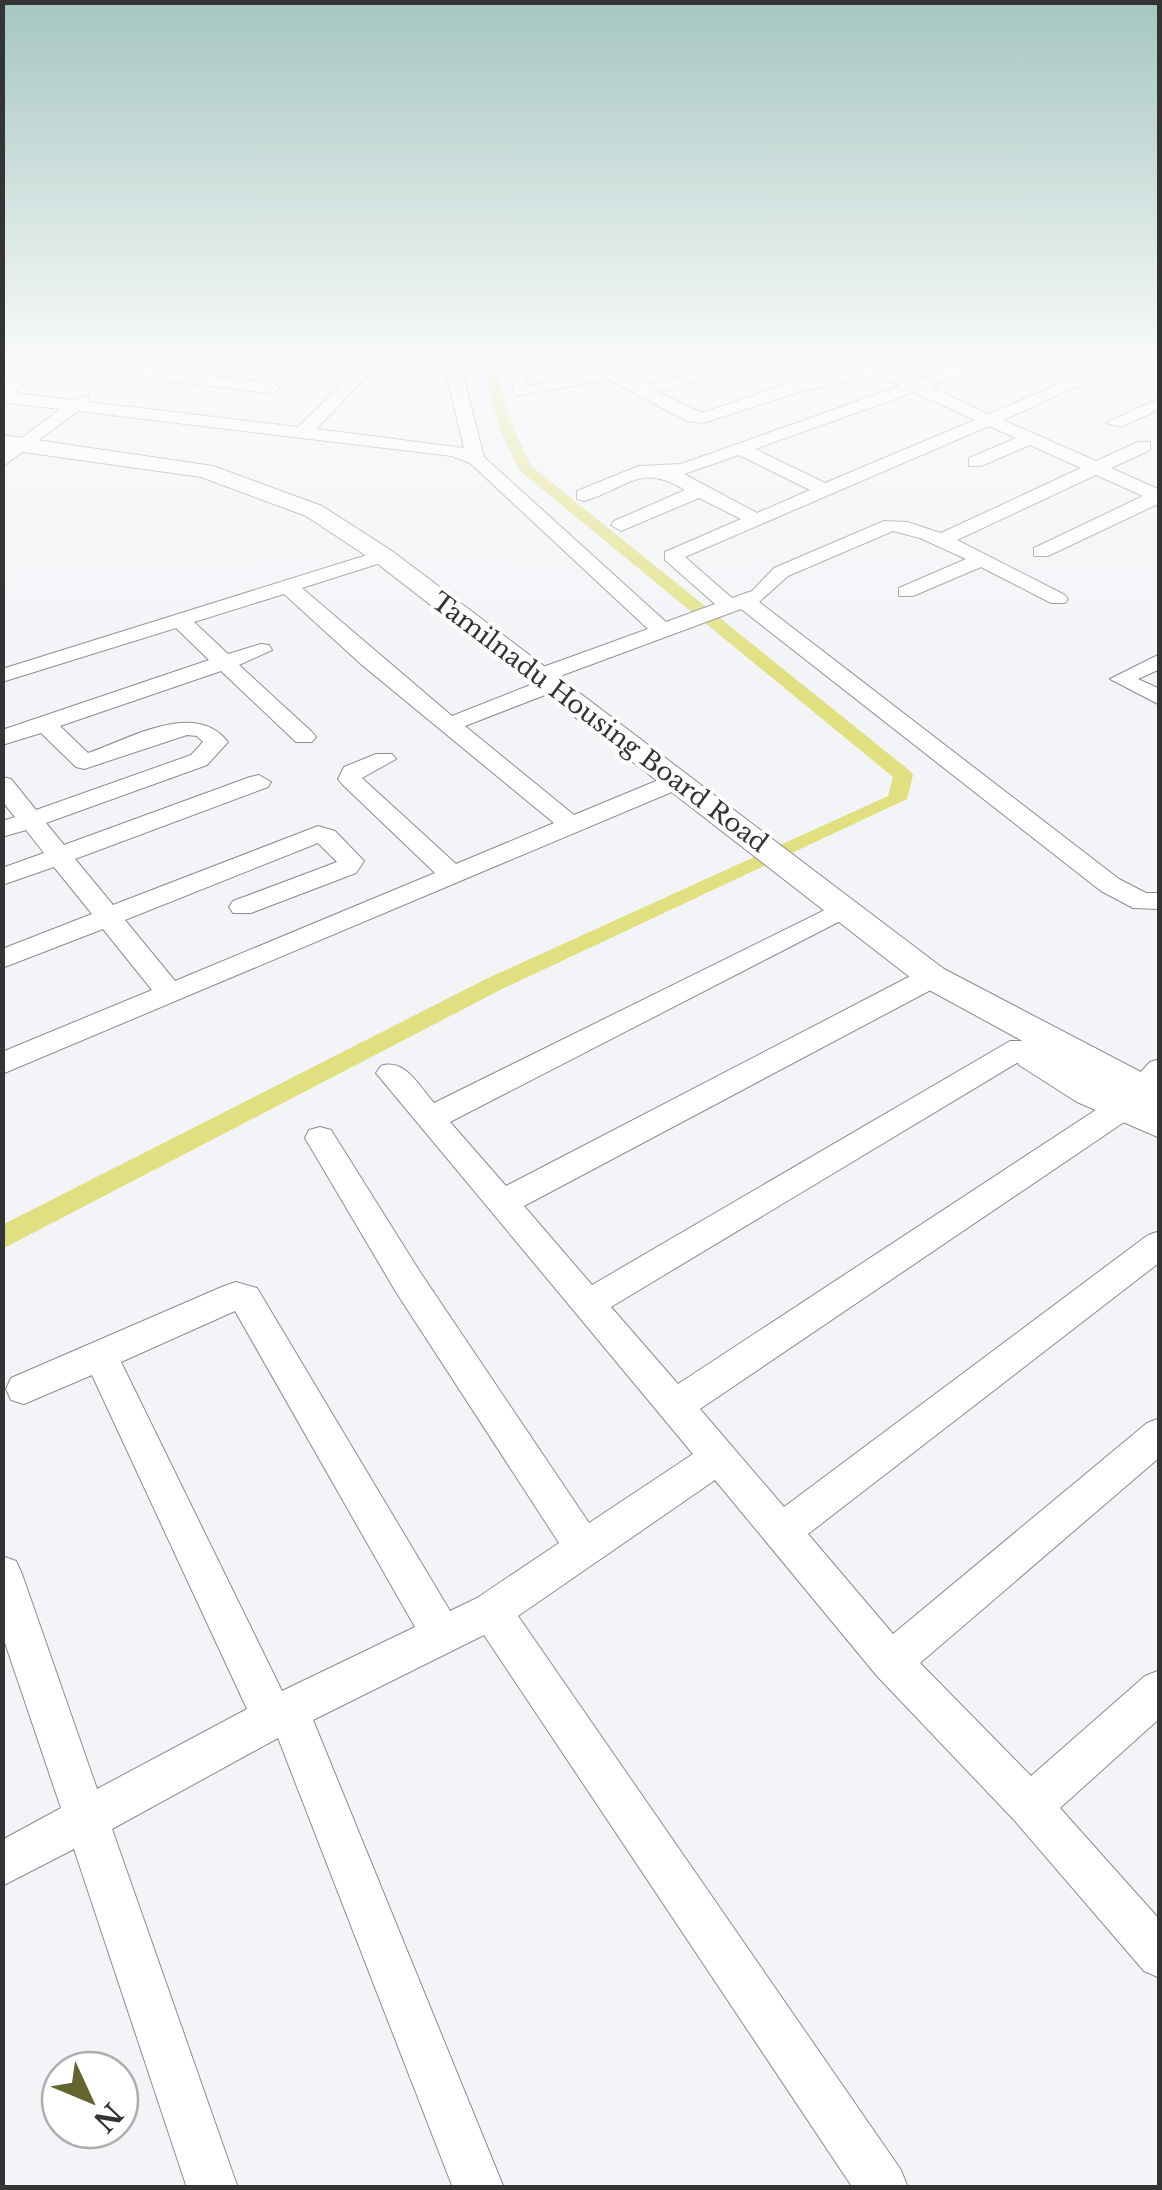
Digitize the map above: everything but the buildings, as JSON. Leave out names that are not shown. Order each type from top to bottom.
[{"type":"street","name":"Tamilnadu Housing Board Road","points":[[171,466],[205,471],[314,512],[383,556],[932,976],[983,1004]]},
{"type":"street","points":[[484,466],[662,631]]},
{"type":"street","points":[[584,496],[645,470],[668,472],[686,466]]},
{"type":"street","points":[[775,466],[822,489]]},
{"type":"street","points":[[879,466],[672,556],[730,606],[1110,884],[1142,902],[1160,902]]},
{"type":"street","points":[[1090,466],[1159,497]]},
{"type":"street","points":[[939,541],[1102,466]]},
{"type":"street","points":[[668,472],[755,519]]},
{"type":"street","points":[[621,525],[699,492]]},
{"type":"street","points":[[1041,552],[1159,497]]},
{"type":"street","points":[[448,725],[766,590],[781,572],[891,525],[901,525],[939,541],[1058,599]]},
{"type":"street","points":[[906,592],[1009,550]]},
{"type":"street","points":[[2,676],[383,556]]},
{"type":"street","points":[[286,585],[572,826]]},
{"type":"street","points":[[178,619],[304,737]]},
{"type":"street","points":[[2,738],[261,650]]},
{"type":"street","points":[[1160,660],[1121,679],[1160,698]]},
{"type":"street","points":[[46,724],[112,791]]},
{"type":"street","points":[[2,830],[199,760],[216,742],[204,730],[185,728],[84,762]]},
{"type":"street","points":[[384,759],[352,772],[350,779],[453,876]]},
{"type":"street","points":[[2,877],[259,782]]},
{"type":"street","points":[[2,1064],[677,782]]},
{"type":"street","points":[[2,784],[170,994]]},
{"type":"street","points":[[2,960],[318,834],[326,836],[350,861],[348,866],[242,908]]},
{"type":"street","points":[[431,1118],[843,908]]},
{"type":"street","points":[[504,1202],[932,976]]},
{"type":"street","points":[[983,1004],[1003,1033],[1158,1079]]},
{"type":"street","points":[[983,1004],[1044,1015],[1158,1079]]},
{"type":"street","points":[[1031,1042],[1122,1108],[1160,1124]]},
{"type":"street","points":[[590,1303],[1031,1042]]},
{"type":"street","points":[[391,1073],[891,1662],[1030,1806],[1160,1954]]},
{"type":"street","points":[[675,1406],[1122,1108]]},
{"type":"street","points":[[320,1138],[408,1282],[583,1546]]},
{"type":"street","points":[[780,1533],[1160,1244]]},
{"type":"street","points":[[24,1389],[236,1296],[245,1298],[442,1635]]},
{"type":"street","points":[[100,1356],[281,1714],[479,2188]]},
{"type":"street","points":[[891,1662],[1160,1434]]},
{"type":"street","points":[[2,1864],[281,1714],[491,1611],[720,1456]]},
{"type":"street","points":[[2,1574],[214,2188]]},
{"type":"street","points":[[491,1611],[883,2188]]},
{"type":"street","points":[[1030,1806],[1160,1690]]},
{"type":"waterway","points":[[2,1238],[494,984],[897,799],[903,775],[524,466]]}]
